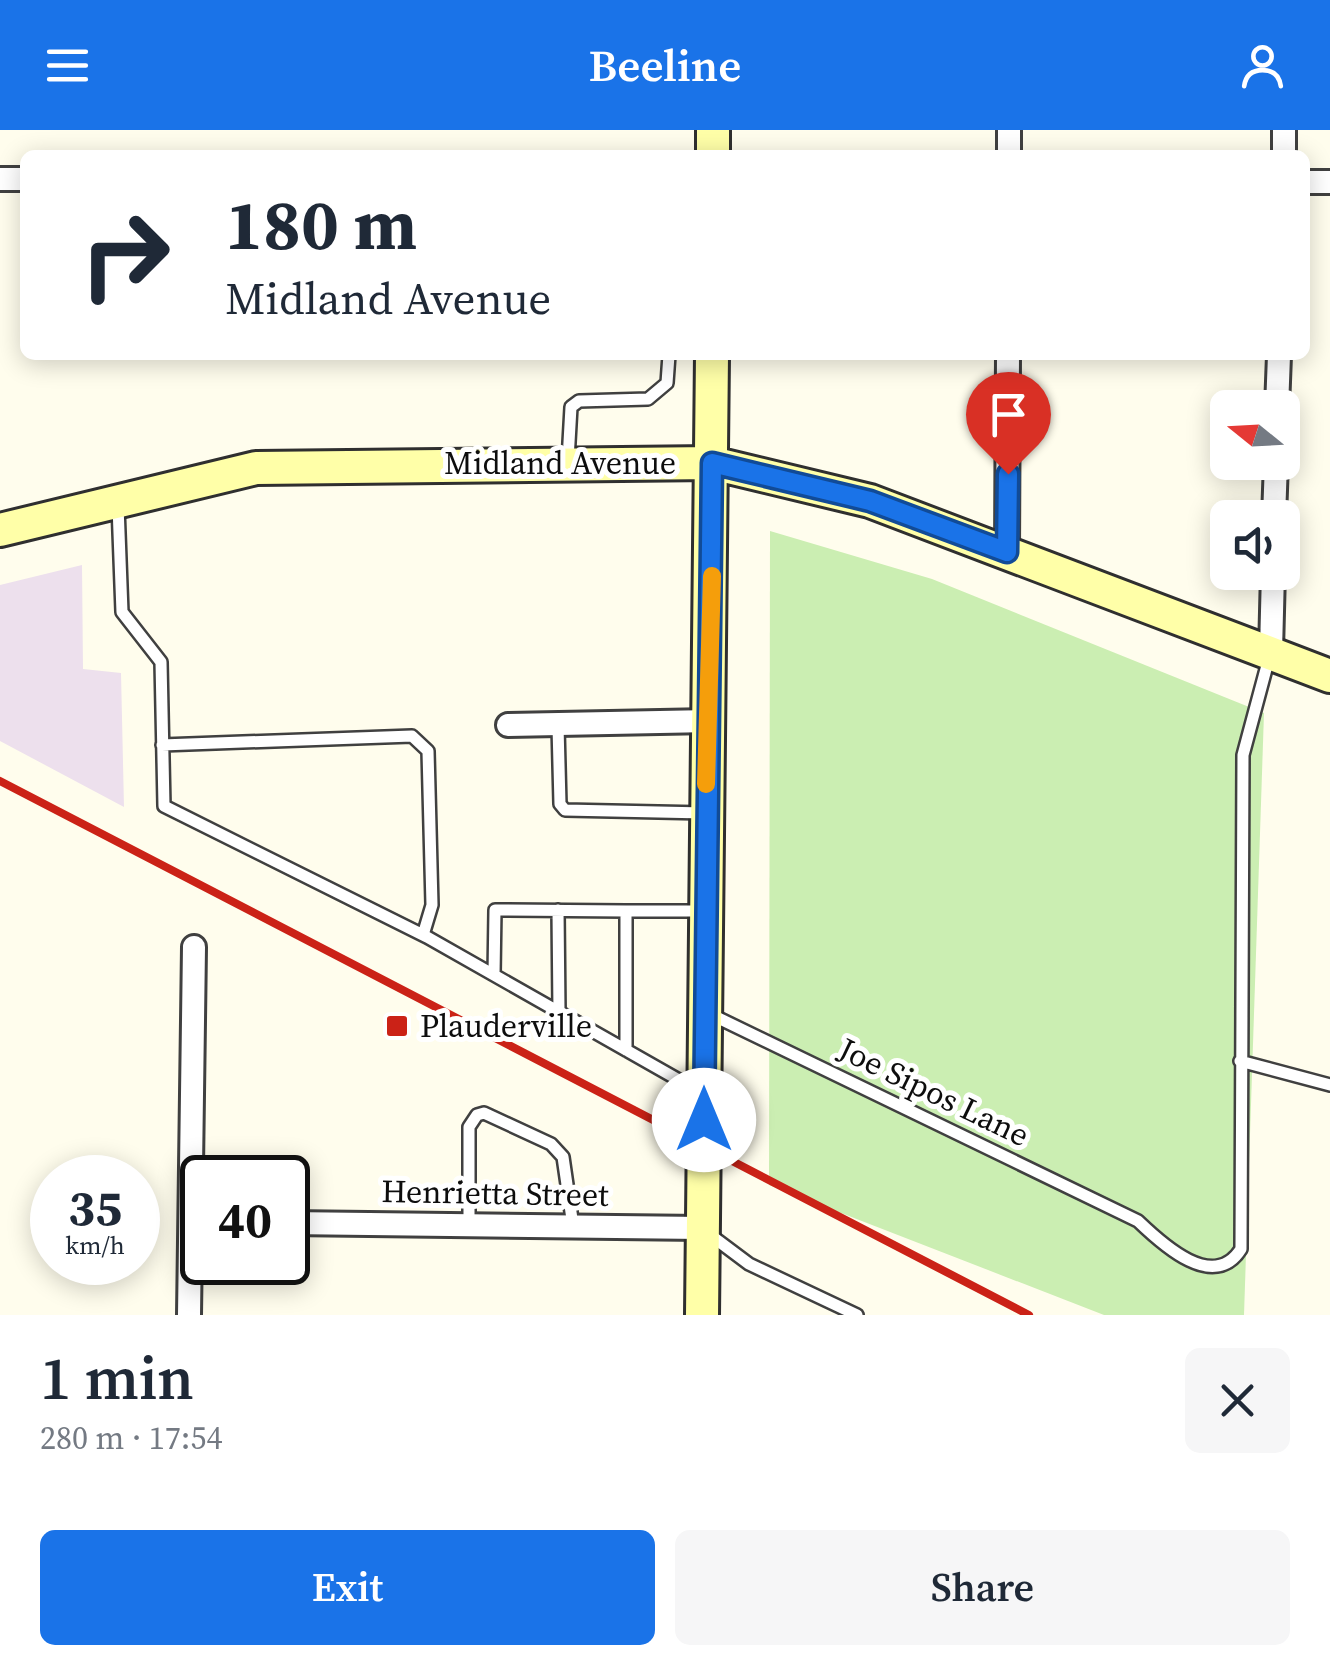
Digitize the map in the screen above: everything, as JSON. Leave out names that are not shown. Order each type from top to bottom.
[{"type":"street","points":[[702,1315],[712,360]]},
{"type":"street","points":[[1007,552],[1008,360]]},
{"type":"street","points":[[1278,390],[1279,360]]},
{"type":"street","name":"Midland Avenue","points":[[0,530],[256,468],[712,463],[870,501],[1330,676]]},
{"type":"street","points":[[1271,651],[1273,590]]},
{"type":"street","points":[[508,725],[710,721]]},
{"type":"street","points":[[194,947],[196,1155]]},
{"type":"street","name":"Henrietta Street","points":[[310,1223],[702,1228]]},
{"type":"street","points":[[189,1315],[191,1285]]},
{"type":"lane","points":[[568,462],[570,407],[578,401],[648,399],[667,382],[668,360]]},
{"type":"lane","points":[[118,502],[122,612],[160,662],[164,806],[422,935],[704,1094]]},
{"type":"lane","points":[[1271,651],[1243,755],[1240,1061],[1330,1085]]},
{"type":"lane","points":[[558,726],[560,804],[565,810],[705,813]]},
{"type":"lane","points":[[162,745],[412,736],[428,751],[432,905],[422,935]]},
{"type":"lane","points":[[494,975],[495,910],[706,911]]},
{"type":"lane","points":[[558,910],[559,1012]]},
{"type":"lane","points":[[626,911],[626,1050]]},
{"type":"lane","name":"Joe Sipos Lane","points":[[706,1012],[1138,1221],[1181,1257],[1219,1268],[1233,1262],[1241,1249],[1240,1061]]},
{"type":"lane","points":[[469,1225],[469,1127],[477,1114],[484,1113],[551,1144],[568,1172],[573,1226]]},
{"type":"lane","points":[[702,1228],[748,1264],[857,1315]]},
{"type":"shaded area","points":[[82,565],[83,669],[121,673],[124,807],[0,741],[0,585]]},
{"type":"green space","points":[[770,531],[932,579],[1264,713],[1244,1315],[1104,1315],[769,1185]]},
{"type":"railway","points":[[0,781],[1029,1315]]},
{"type":"slow traffic","points":[[706,784],[712,576]]},
{"type":"place","name":"Plauderville","points":[[397,1026]]},
{"type":"route","points":[[704,1120],[712,463],[870,501],[1007,552],[1008,474]]}]
